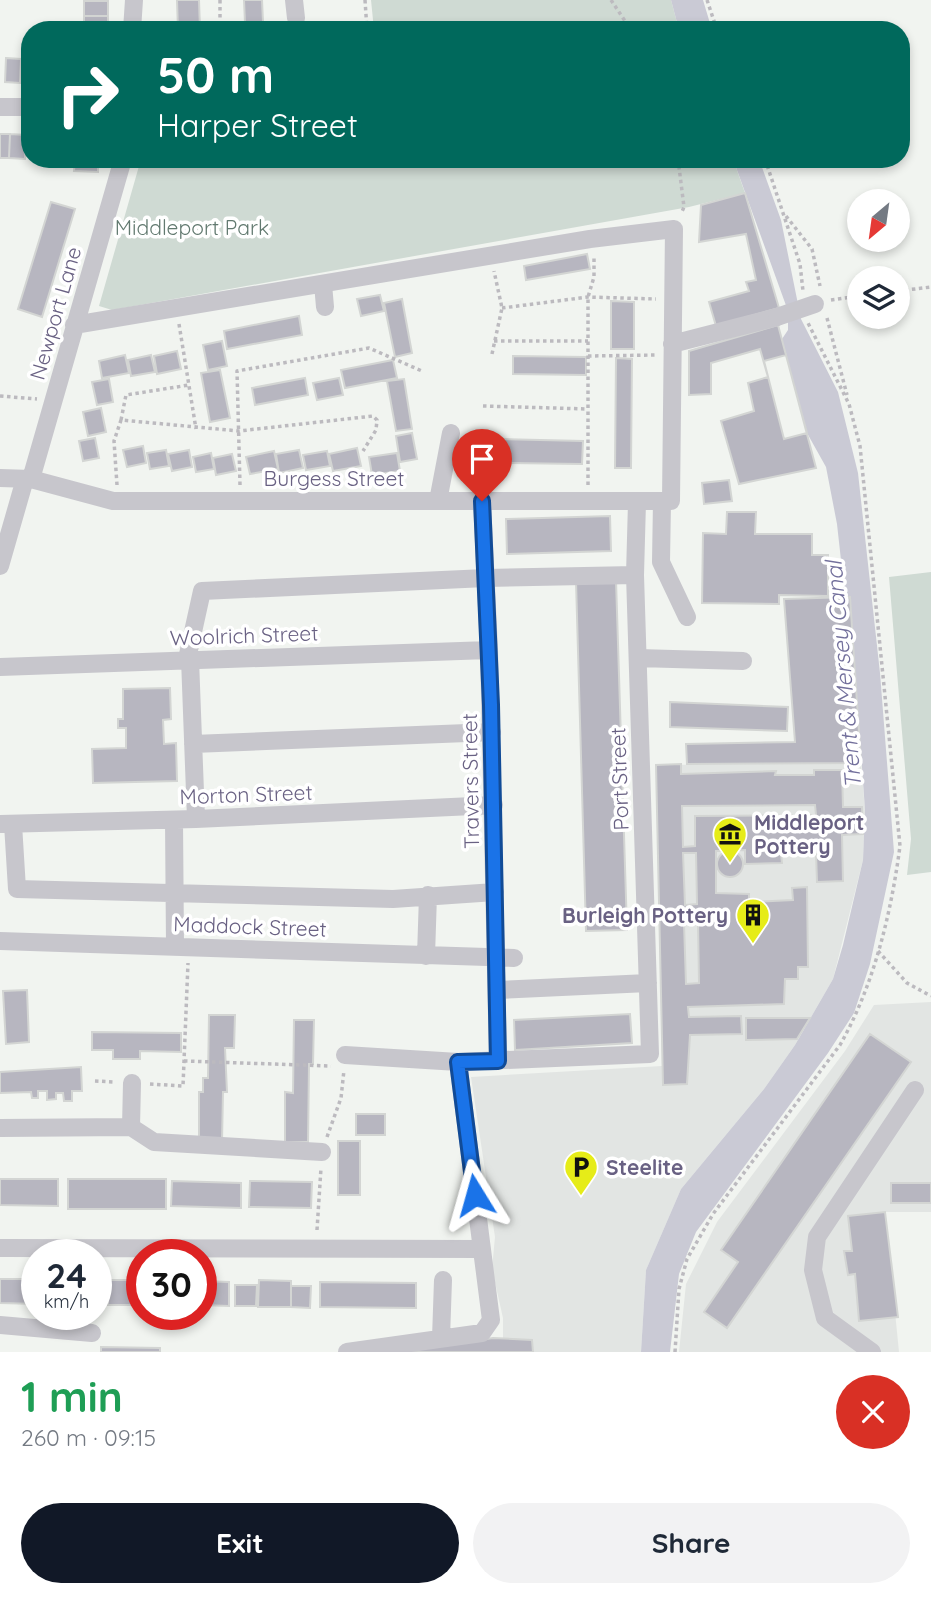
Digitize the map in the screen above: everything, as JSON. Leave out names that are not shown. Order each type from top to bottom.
[{"type":"street","points":[[133,21],[134,0]]},
{"type":"street","points":[[0,107],[21,107]]},
{"type":"street","name":"Newport Lane","points":[[0,566],[53,400],[120,168]]},
{"type":"street","points":[[74,325],[595,239],[674,229],[672,349],[661,562],[687,617]]},
{"type":"street","points":[[323,284],[325,307]]},
{"type":"street","points":[[672,349],[812,305]]},
{"type":"street","points":[[438,501],[451,433]]},
{"type":"street","name":"Burgess Street","points":[[0,478],[28,479],[118,501],[666,501]]},
{"type":"street","name":"Travers Street","points":[[482,501],[492,732],[495,892],[506,958],[498,990],[498,1061]]},
{"type":"street","name":"Port Street","points":[[498,1061],[650,1054],[648,983],[639,957],[638,658],[635,575],[637,502]]},
{"type":"street","points":[[196,819],[188,659],[202,592],[486,578],[635,575]]},
{"type":"street","name":"Woolrich Street","points":[[0,667],[489,650]]},
{"type":"street","points":[[638,658],[743,661]]},
{"type":"street","points":[[193,744],[492,732]]},
{"type":"street","name":"Morton Street","points":[[6,824],[174,820],[494,806]]},
{"type":"street","points":[[174,820],[173,896],[182,946]]},
{"type":"street","points":[[6,824],[17,889],[173,896],[393,899],[495,892]]},
{"type":"street","points":[[426,956],[428,895]]},
{"type":"street","name":"Maddock Street","points":[[0,941],[506,958]]},
{"type":"street","points":[[498,990],[648,983]]},
{"type":"street","points":[[345,1061],[498,1061]]},
{"type":"street","points":[[347,1352],[482,1333],[491,1320],[458,1062]]},
{"type":"street","points":[[131,1128],[132,1083]]},
{"type":"street","points":[[872,1352],[825,1318],[813,1270],[817,1237],[915,1090]]},
{"type":"street","points":[[0,1128],[131,1128],[154,1142],[322,1152]]},
{"type":"street","points":[[0,1248],[482,1249]]},
{"type":"street","points":[[441,1338],[443,1280]]},
{"type":"street","points":[[0,1325],[92,1333]]},
{"type":"path","points":[[219,0],[220,21]]},
{"type":"path","points":[[365,0],[366,21]]},
{"type":"path","points":[[611,0],[625,21]]},
{"type":"path","points":[[708,0],[714,21]]},
{"type":"path","points":[[674,229],[684,207],[679,168]]},
{"type":"path","points":[[675,1352],[679,1290],[687,1259],[713,1214],[840,1045],[867,990],[900,846],[860,446],[849,404],[812,305],[768,168]]},
{"type":"path","points":[[784,214],[812,249],[812,305],[849,404]]},
{"type":"path","points":[[588,502],[588,297],[594,277],[595,239]]},
{"type":"path","points":[[491,256],[502,308],[492,354]]},
{"type":"path","points":[[910,290],[931,287]]},
{"type":"path","points":[[502,308],[588,297],[673,299]]},
{"type":"path","points":[[812,305],[847,298]]},
{"type":"path","points":[[177,308],[197,429]]},
{"type":"path","points":[[494,341],[588,341]]},
{"type":"path","points":[[240,501],[237,371],[369,348],[422,371]]},
{"type":"path","points":[[588,356],[672,349]]},
{"type":"path","points":[[118,501],[114,441],[126,395],[189,385]]},
{"type":"path","points":[[0,396],[53,400]]},
{"type":"path","points":[[483,406],[588,409]]},
{"type":"path","points":[[121,420],[239,431],[373,416],[377,420],[376,430],[363,451]]},
{"type":"path","points":[[182,946],[183,1086]]},
{"type":"path","points":[[878,951],[907,983],[931,996]]},
{"type":"path","points":[[184,1061],[345,1061]]},
{"type":"shaded area","points":[[671,0],[703,0],[709,21],[677,21]]},
{"type":"shaded area","points":[[736,168],[762,168],[781,220],[801,319],[838,392],[858,473],[880,673],[894,852],[870,964],[854,1013],[828,1053],[696,1232],[679,1274],[670,1352],[641,1352],[646,1270],[681,1189],[764,1089],[795,1045],[833,979],[863,860],[865,810],[850,598],[840,597],[843,578],[837,524],[826,467],[807,433],[782,339],[788,330],[788,311]]},
{"type":"shaded area","points":[[861,763],[865,810],[863,860],[833,979],[795,1045],[764,1089],[681,1189],[646,1270],[641,1352],[401,1352],[503,1338],[503,1318],[492,1269],[495,1237],[471,1077],[662,1066],[656,765]]},
{"type":"shaded area","points":[[931,1002],[931,1212],[885,1212],[899,1352],[679,1352],[686,1284],[717,1222],[845,1051],[874,1005]]},
{"type":"green space","points":[[371,0],[671,0],[677,21],[373,21]]},
{"type":"green space","name":"Middleport Park","points":[[138,168],[736,168],[745,193],[689,207],[112,310],[99,306]]},
{"type":"green space","points":[[931,572],[931,872],[907,875],[911,839],[889,577]]},
{"type":"building","points":[[177,0],[199,0],[200,21],[178,21]]},
{"type":"building","points":[[244,0],[262,0],[263,21],[245,21]]},
{"type":"building","points":[[84,1],[108,1],[108,16],[84,16]]},
{"type":"building","points":[[84,16],[108,16],[108,21],[84,21]]},
{"type":"building","points":[[6,58],[21,59],[20,83],[5,82]]},
{"type":"building","points":[[0,134],[10,134],[9,158],[0,158]]},
{"type":"building","points":[[10,134],[21,135],[21,159],[9,158]]},
{"type":"building","points":[[74,168],[98,168],[98,172],[74,171]]},
{"type":"building","points":[[745,193],[779,308],[716,326],[709,302],[749,291],[746,282],[756,280],[746,234],[699,242],[701,205]]},
{"type":"building","points":[[51,202],[75,209],[42,317],[18,309]]},
{"type":"building","points":[[587,254],[590,269],[526,280],[524,266]]},
{"type":"building","points":[[380,295],[384,311],[361,316],[357,299]]},
{"type":"building","points":[[402,299],[412,353],[395,357],[384,303]]},
{"type":"building","points":[[611,301],[634,302],[634,349],[611,349]]},
{"type":"building","points":[[299,316],[302,335],[227,349],[224,331]]},
{"type":"building","points":[[778,325],[816,468],[739,484],[721,421],[754,411],[748,383],[768,377],[760,349],[711,363],[711,394],[689,395],[689,351]]},
{"type":"building","points":[[222,341],[227,366],[208,370],[203,345]]},
{"type":"building","points":[[177,351],[181,369],[157,374],[154,356]]},
{"type":"building","points":[[125,355],[129,373],[102,378],[99,361]]},
{"type":"building","points":[[151,355],[155,372],[131,376],[128,360]]},
{"type":"building","points":[[786,355],[807,433],[784,439],[764,361]]},
{"type":"building","points":[[513,356],[586,357],[586,375],[513,374]]},
{"type":"building","points":[[616,358],[632,359],[631,468],[615,468]]},
{"type":"building","points":[[393,360],[397,378],[345,388],[341,370]]},
{"type":"building","points":[[220,370],[230,418],[210,422],[201,373]]},
{"type":"building","points":[[305,378],[308,395],[255,405],[252,388]]},
{"type":"building","points":[[339,378],[343,395],[317,400],[313,383]]},
{"type":"building","points":[[109,379],[113,402],[97,405],[92,382]]},
{"type":"building","points":[[404,379],[412,429],[396,431],[387,381]]},
{"type":"building","points":[[101,408],[106,432],[88,436],[83,412]]},
{"type":"building","points":[[412,433],[417,459],[400,462],[396,436]]},
{"type":"building","points":[[95,438],[99,458],[83,461],[79,441]]},
{"type":"building","points":[[499,439],[583,441],[582,464],[498,463]]},
{"type":"building","points":[[143,446],[146,463],[127,467],[123,450]]},
{"type":"building","points":[[357,448],[361,466],[333,471],[329,454]]},
{"type":"building","points":[[166,450],[169,466],[150,469],[147,453]]},
{"type":"building","points":[[189,450],[192,467],[172,471],[168,454]]},
{"type":"building","points":[[299,450],[303,468],[279,473],[276,454]]},
{"type":"building","points":[[274,451],[278,469],[250,474],[246,457]]},
{"type":"building","points":[[327,451],[330,466],[306,470],[303,455]]},
{"type":"building","points":[[211,453],[214,469],[196,472],[193,457]]},
{"type":"building","points":[[397,453],[400,471],[372,475],[369,457]]},
{"type":"building","points":[[232,454],[236,471],[216,475],[213,458]]},
{"type":"building","points":[[729,480],[732,501],[704,504],[702,483]]},
{"type":"building","points":[[727,512],[756,512],[755,534],[812,534],[812,555],[828,555],[828,596],[779,595],[779,604],[702,603],[703,533],[726,534]]},
{"type":"building","points":[[610,516],[611,551],[507,554],[506,519]]},
{"type":"building","points":[[616,580],[627,930],[586,931],[576,581]]},
{"type":"building","points":[[850,597],[861,763],[687,764],[686,744],[795,742],[784,599]]},
{"type":"building","points":[[170,688],[171,719],[163,720],[164,744],[176,743],[177,781],[93,783],[92,749],[126,748],[126,728],[118,728],[118,719],[123,719],[123,689]]},
{"type":"building","points":[[670,702],[788,707],[787,731],[670,727]]},
{"type":"building","name":"Burleigh Pottery","points":[[681,764],[681,774],[776,771],[775,775],[814,775],[814,770],[842,770],[843,807],[862,807],[863,834],[842,835],[843,881],[817,882],[816,853],[781,854],[782,863],[745,864],[745,850],[716,851],[716,893],[749,894],[749,902],[793,900],[792,888],[807,887],[808,967],[798,967],[798,979],[785,979],[784,1004],[688,1007],[689,1017],[741,1016],[742,1034],[690,1035],[687,1084],[663,1085],[656,765]],"holes":[[[815,805],[816,815],[695,816],[695,846],[683,847],[682,806]],[[683,853],[696,853],[697,904],[685,905]],[[698,922],[699,983],[686,984],[684,923]]]},
{"type":"building","name":"Middleport Pottery","points":[[730,851],[739,855],[743,864],[739,873],[730,877],[721,873],[717,864],[721,855]]},
{"type":"building","points":[[27,990],[29,1042],[6,1044],[3,991]]},
{"type":"building","points":[[630,1014],[632,1043],[515,1050],[514,1020]]},
{"type":"building","points":[[209,1015],[235,1015],[234,1048],[225,1048],[227,1092],[223,1092],[222,1142],[199,1142],[199,1092],[203,1092],[203,1078],[208,1078]]},
{"type":"building","points":[[746,1018],[810,1018],[797,1039],[746,1040]]},
{"type":"building","points":[[294,1020],[314,1020],[313,1064],[309,1064],[308,1142],[285,1142],[285,1092],[293,1093]]},
{"type":"building","points":[[92,1032],[181,1033],[181,1052],[140,1051],[140,1059],[113,1059],[113,1050],[92,1050]]},
{"type":"building","points":[[870,1034],[911,1062],[727,1328],[704,1312],[738,1262],[721,1250]]},
{"type":"building","points":[[81,1067],[82,1091],[72,1091],[72,1101],[64,1101],[63,1093],[56,1093],[56,1099],[47,1100],[47,1091],[38,1091],[38,1098],[32,1098],[31,1092],[0,1093],[0,1072]]},
{"type":"building","points":[[356,1114],[385,1114],[385,1135],[356,1135]]},
{"type":"building","points":[[338,1141],[360,1141],[360,1195],[338,1195]]},
{"type":"building","points":[[0,1179],[58,1179],[58,1206],[0,1205]]},
{"type":"building","points":[[68,1179],[166,1179],[166,1209],[68,1209]]},
{"type":"building","points":[[172,1181],[241,1183],[241,1208],[171,1206]]},
{"type":"building","points":[[250,1181],[312,1182],[311,1208],[249,1207]]},
{"type":"building","points":[[891,1183],[931,1183],[931,1203],[891,1203]]},
{"type":"building","points":[[885,1212],[898,1317],[859,1321],[855,1274],[848,1275],[844,1251],[852,1251],[848,1216]]},
{"type":"building","points":[[0,1279],[21,1279],[21,1304],[0,1303]]},
{"type":"building","points":[[112,1280],[126,1280],[126,1305],[112,1305]]},
{"type":"building","points":[[259,1280],[291,1281],[291,1307],[258,1307]]},
{"type":"building","points":[[217,1282],[229,1282],[229,1306],[217,1306]]},
{"type":"building","points":[[320,1282],[416,1283],[416,1308],[320,1307]]},
{"type":"building","points":[[235,1285],[257,1285],[256,1306],[235,1306]]},
{"type":"building","points":[[291,1286],[311,1286],[310,1308],[291,1307]]},
{"type":"building","points":[[493,1338],[532,1340],[533,1352],[401,1352]]},
{"type":"building","points":[[101,1347],[160,1348],[160,1352],[101,1352]]},
{"type":"place","name":"Middleport Pottery","points":[[730,864]]},
{"type":"place","name":"Burleigh Pottery","points":[[753,945]]},
{"type":"place","name":"Steelite","points":[[581,1197]]},
{"type":"route","points":[[475,1195],[458,1062],[498,1061],[491,705],[482,501]]},
{"type":"water label","name":"Trent & Mersey Canal","points":[[843,675]]}]
